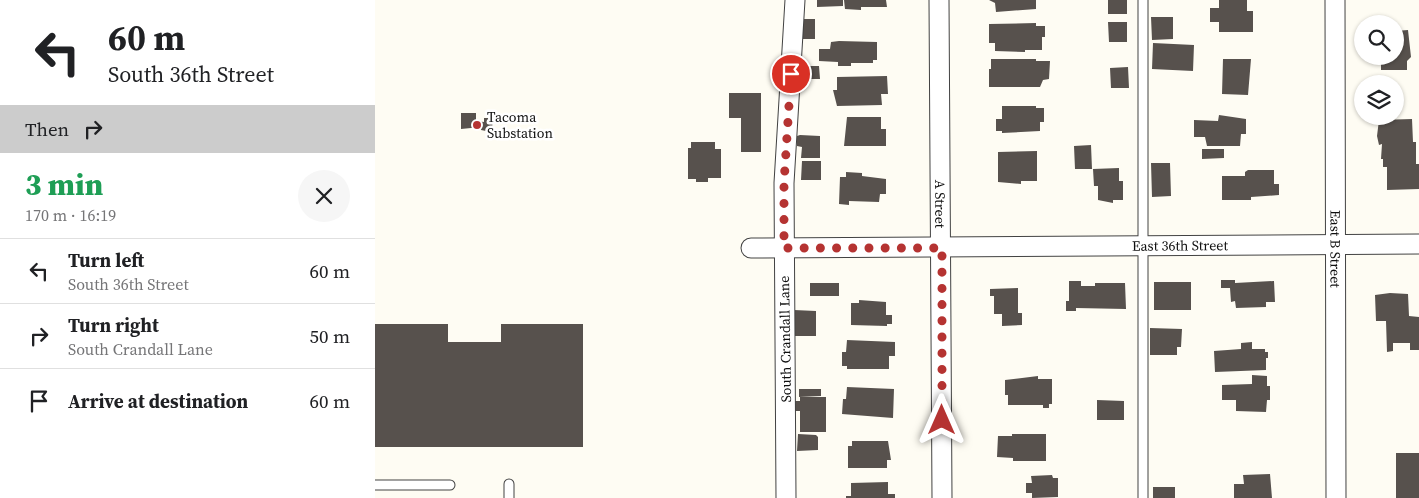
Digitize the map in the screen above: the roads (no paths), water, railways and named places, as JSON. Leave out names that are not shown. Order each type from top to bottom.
[{"type":"street","name":"South Crandall Lane","points":[[786,498],[785,154],[795,0]]},
{"type":"street","name":"A Street","points":[[939,0],[943,498]]},
{"type":"street","name":"East B Street","points":[[1335,0],[1336,498]]},
{"type":"street","name":"East 36th Street","points":[[751,248],[1419,244]]},
{"type":"lane","points":[[1143,0],[1143,498]]},
{"type":"lane","points":[[509,484],[509,498]]},
{"type":"lane","points":[[375,485],[450,485]]},
{"type":"place","name":"Tacoma Substation","points":[[477,125]]}]
